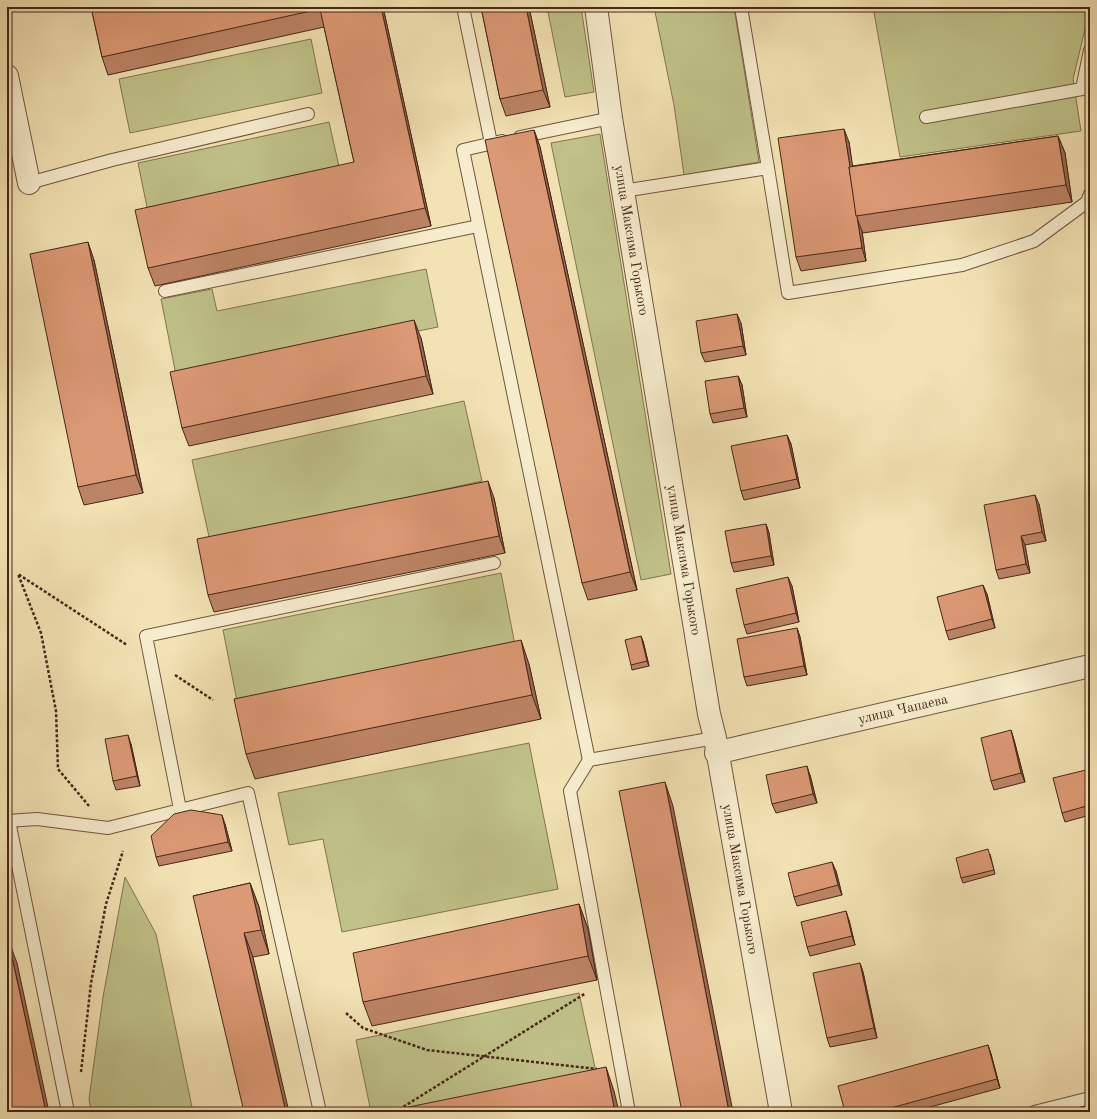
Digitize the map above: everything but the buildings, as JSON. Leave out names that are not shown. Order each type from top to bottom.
[{"type":"street","name":"улица Максима Горького","points":[[596,7],[611,118],[709,714],[781,1112]]},
{"type":"street","points":[[7,76],[29,183]]},
{"type":"street","name":"улица Чапаева","points":[[716,746],[741,747],[1090,666]]},
{"type":"lane","points":[[463,7],[491,143]]},
{"type":"lane","points":[[742,7],[788,293],[962,265],[1034,241],[1087,202],[1090,194]]},
{"type":"lane","points":[[926,118],[1082,89],[1090,50]]},
{"type":"lane","points":[[29,183],[112,160],[308,114]]},
{"type":"lane","points":[[611,118],[463,150],[589,760],[570,791],[629,1112]]},
{"type":"lane","points":[[623,191],[768,168]]},
{"type":"lane","points":[[165,291],[478,226]]},
{"type":"lane","points":[[180,809],[146,636],[494,563]]},
{"type":"lane","points":[[589,760],[716,746]]},
{"type":"lane","points":[[68,1112],[8,821],[37,819],[108,828],[248,793],[320,1112]]},
{"type":"lane","points":[[1034,1112],[1090,1098]]},
{"type":"path","points":[[108,828],[58,769],[56,711],[41,633],[18,574],[212,700]]},
{"type":"path","points":[[81,1075],[91,983],[106,904],[123,851]]},
{"type":"path","points":[[395,1112],[604,981]]},
{"type":"path","points":[[346,1014],[363,1028],[427,1050],[621,1072]]},
{"type":"green space","points":[[547,7],[581,7],[594,92],[565,97]]},
{"type":"green space","points":[[654,7],[734,7],[759,162],[684,175],[674,105]]},
{"type":"green space","points":[[873,7],[1086,7],[1088,17],[1073,79],[1081,131],[900,157]]},
{"type":"green space","points":[[311,39],[322,93],[130,133],[119,79]]},
{"type":"green space","points":[[329,122],[340,171],[148,212],[138,163]]},
{"type":"green space","points":[[600,134],[671,574],[641,580],[551,143]]},
{"type":"green space","points":[[426,269],[438,327],[177,380],[161,299],[212,289],[217,311]]},
{"type":"green space","points":[[464,401],[482,481],[210,541],[192,460]]},
{"type":"green space","points":[[501,573],[515,645],[237,701],[223,630]]},
{"type":"green space","points":[[529,743],[558,889],[342,932],[323,839],[289,845],[278,793]]},
{"type":"green space","points":[[125,877],[156,934],[193,1112],[91,1112],[89,1099],[103,997]]},
{"type":"green space","points":[[579,993],[596,1072],[407,1112],[371,1112],[356,1040]]}]
